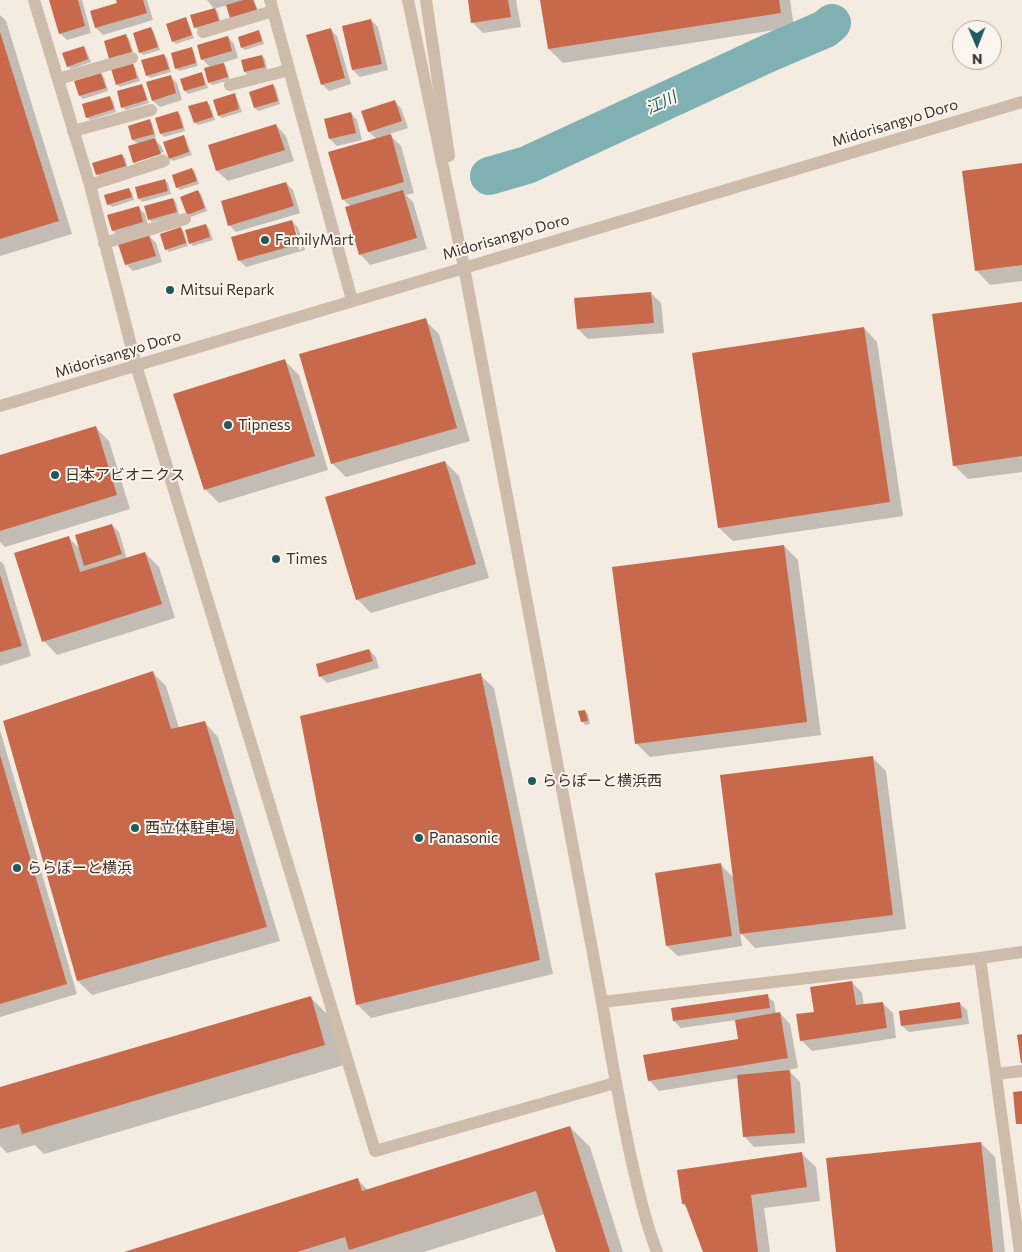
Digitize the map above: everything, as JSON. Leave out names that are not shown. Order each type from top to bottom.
[{"type":"street","points":[[34,0],[90,185],[136,365],[375,1151],[615,1083]]},
{"type":"street","points":[[408,0],[464,266],[602,1002],[615,1083],[639,1192],[657,1252]]},
{"type":"street","points":[[426,0],[464,266]]},
{"type":"street","points":[[203,32],[272,5],[352,300]]},
{"type":"street","points":[[58,79],[132,58]]},
{"type":"street","points":[[230,85],[289,70]]},
{"type":"street","name":"Midorisangyo Doro","points":[[0,406],[464,266],[1022,102]]},
{"type":"street","points":[[73,131],[151,110]]},
{"type":"street","points":[[90,185],[164,160]]},
{"type":"street","points":[[104,243],[185,219]]},
{"type":"street","points":[[602,1002],[1022,952]]},
{"type":"street","points":[[980,958],[1020,1252]]},
{"type":"street","points":[[996,1074],[1022,1071]]},
{"type":"building","points":[[49,0],[78,0],[85,26],[59,34]]},
{"type":"building","points":[[116,0],[143,0],[147,13],[95,28],[90,11],[117,3]]},
{"type":"building","points":[[243,0],[253,0],[257,10],[230,18],[226,5]]},
{"type":"building","points":[[468,0],[508,0],[511,17],[471,23]]},
{"type":"building","points":[[540,0],[779,0],[781,13],[548,49]]},
{"type":"building","points":[[215,8],[219,21],[194,28],[190,15]]},
{"type":"building","points":[[186,17],[192,35],[172,42],[166,24]]},
{"type":"building","points":[[371,19],[382,64],[352,70],[342,26]]},
{"type":"building","points":[[151,27],[158,47],[139,53],[133,33]]},
{"type":"building","points":[[331,28],[345,78],[321,85],[306,35]]},
{"type":"building","points":[[259,30],[262,41],[241,48],[238,37]]},
{"type":"building","points":[[0,32],[59,221],[0,239]]},
{"type":"building","points":[[126,34],[132,52],[109,59],[104,41]]},
{"type":"building","points":[[228,36],[232,51],[201,60],[197,45]]},
{"type":"building","points":[[84,46],[88,59],[67,67],[62,53]]},
{"type":"building","points":[[192,47],[196,63],[175,69],[171,53]]},
{"type":"building","points":[[164,54],[169,69],[146,76],[141,60]]},
{"type":"building","points":[[262,55],[265,67],[244,72],[241,60]]},
{"type":"building","points":[[133,63],[137,78],[116,85],[111,69]]},
{"type":"building","points":[[224,63],[228,77],[208,83],[204,68]]},
{"type":"building","points":[[202,72],[205,85],[184,91],[180,79]]},
{"type":"building","points":[[101,73],[106,88],[79,96],[74,81]]},
{"type":"building","points":[[171,75],[176,93],[152,101],[146,82]]},
{"type":"building","points":[[142,84],[147,100],[121,108],[117,91]]},
{"type":"building","points":[[273,84],[278,101],[254,108],[249,92]]},
{"type":"building","points":[[235,93],[239,109],[218,116],[213,100]]},
{"type":"building","points":[[110,96],[114,109],[86,118],[82,104]]},
{"type":"building","points":[[395,100],[402,121],[368,132],[361,111]]},
{"type":"building","points":[[207,101],[213,117],[194,123],[188,106]]},
{"type":"building","points":[[178,111],[183,128],[160,134],[155,118]]},
{"type":"building","points":[[351,112],[356,133],[329,139],[324,119]]},
{"type":"building","points":[[150,119],[154,134],[132,140],[128,126]]},
{"type":"building","points":[[276,124],[285,150],[216,171],[208,145]]},
{"type":"building","points":[[391,134],[404,182],[342,200],[328,152]]},
{"type":"building","points":[[184,135],[189,152],[169,159],[163,142]]},
{"type":"building","points":[[155,138],[161,154],[133,163],[128,146]]},
{"type":"building","points":[[122,154],[126,166],[96,175],[92,163]]},
{"type":"building","points":[[1022,163],[1022,265],[975,271],[962,171]]},
{"type":"building","points":[[192,168],[197,181],[176,188],[172,175]]},
{"type":"building","points":[[165,179],[168,191],[138,199],[135,187]]},
{"type":"building","points":[[286,182],[294,206],[228,226],[221,201]]},
{"type":"building","points":[[129,188],[132,197],[107,205],[104,195]]},
{"type":"building","points":[[198,190],[205,208],[187,215],[180,197]]},
{"type":"building","points":[[403,190],[417,238],[359,255],[345,207]]},
{"type":"building","points":[[173,198],[177,212],[148,220],[144,206]]},
{"type":"building","points":[[139,206],[143,222],[112,231],[107,215]]},
{"type":"building","name":"FamilyMart","points":[[292,220],[299,244],[238,261],[231,237]]},
{"type":"building","points":[[206,224],[210,237],[189,244],[185,230]]},
{"type":"building","points":[[181,227],[186,243],[165,250],[160,234]]},
{"type":"building","points":[[149,235],[156,256],[125,265],[118,244]]},
{"type":"building","points":[[651,292],[654,323],[577,329],[574,298]]},
{"type":"building","points":[[1022,302],[1022,456],[953,466],[932,314]]},
{"type":"building","points":[[426,318],[457,428],[331,464],[299,354]]},
{"type":"building","points":[[864,327],[890,502],[718,528],[692,353]]},
{"type":"building","points":[[285,359],[315,456],[204,490],[173,394]]},
{"type":"building","name":"日本アビオニクス","points":[[96,426],[117,495],[0,531],[0,455]]},
{"type":"building","points":[[445,461],[476,564],[356,600],[325,497]]},
{"type":"building","points":[[112,524],[122,554],[84,566],[75,535]]},
{"type":"building","points":[[69,536],[80,572],[145,552],[162,604],[42,642],[14,553]]},
{"type":"building","points":[[784,545],[807,722],[635,744],[612,567]]},
{"type":"building","points":[[0,575],[22,646],[0,652]]},
{"type":"building","points":[[369,649],[373,661],[319,677],[316,664]]},
{"type":"building","name":"西立体駐車場","points":[[153,671],[171,729],[205,721],[267,927],[77,981],[3,721]]},
{"type":"building","name":"Panasonic","points":[[481,673],[540,960],[356,1005],[300,716]]},
{"type":"building","points":[[585,710],[588,721],[581,722],[578,711]]},
{"type":"building","name":"ららぽーと横浜","points":[[0,755],[67,984],[0,1004]]},
{"type":"building","points":[[873,756],[893,915],[740,934],[720,775]]},
{"type":"building","points":[[721,863],[732,936],[666,946],[655,873]]},
{"type":"building","points":[[852,981],[856,1005],[883,1002],[887,1028],[800,1041],[796,1014],[814,1012],[810,987]]},
{"type":"building","points":[[768,994],[770,1008],[673,1021],[671,1008]]},
{"type":"building","points":[[311,996],[325,1045],[22,1134],[19,1124],[0,1129],[0,1087]]},
{"type":"building","points":[[960,1002],[962,1018],[901,1026],[899,1011]]},
{"type":"building","points":[[780,1012],[788,1058],[648,1081],[643,1055],[738,1039],[735,1020]]},
{"type":"building","points":[[1022,1034],[1022,1063],[1021,1063],[1017,1035]]},
{"type":"building","points":[[790,1070],[795,1133],[743,1137],[737,1075]]},
{"type":"building","points":[[1022,1091],[1022,1124],[1016,1124],[1013,1092]]},
{"type":"building","points":[[570,1126],[610,1252],[556,1252],[536,1191],[349,1250],[345,1237],[297,1252],[124,1252],[358,1178],[362,1191]]},
{"type":"building","points":[[981,1142],[993,1252],[836,1252],[826,1158]]},
{"type":"building","points":[[802,1152],[807,1187],[751,1195],[758,1252],[703,1252],[685,1204],[682,1204],[677,1170]]},
{"type":"waterway","name":"江川","points":[[489,176],[527,165],[825,29],[832,23]]},
{"type":"place","name":"FamilyMart","points":[[265,240]]},
{"type":"place","name":"Mitsui Repark","points":[[170,290]]},
{"type":"place","name":"Tipness","points":[[228,425]]},
{"type":"place","name":"日本アビオニクス","points":[[55,475]]},
{"type":"place","name":"Times","points":[[276,559]]},
{"type":"place","name":"ららぽーと横浜西","points":[[532,781]]},
{"type":"place","name":"西立体駐車場","points":[[135,828]]},
{"type":"place","name":"Panasonic","points":[[419,838]]},
{"type":"place","name":"ららぽーと横浜","points":[[17,868]]}]
